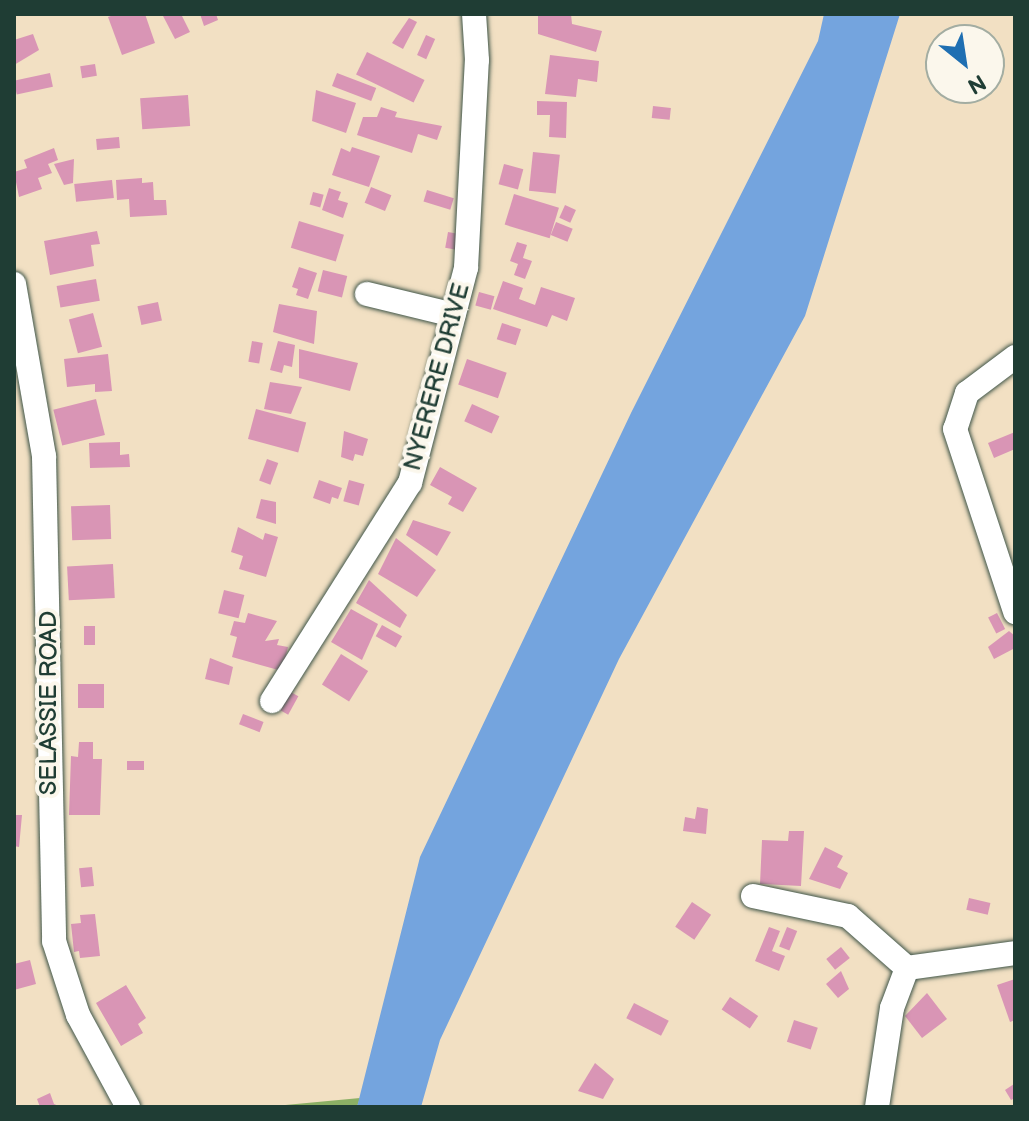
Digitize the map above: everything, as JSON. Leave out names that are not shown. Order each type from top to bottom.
[{"type":"street","name":"NYERERE DRIVE","points":[[272,701],[410,483],[466,268],[477,60],[474,14]]},
{"type":"street","name":"SELASSIE ROAD","points":[[14,284],[44,456],[54,941],[78,1015],[128,1107]]},
{"type":"street","points":[[367,294],[454,315]]},
{"type":"street","points":[[1015,357],[967,393],[955,429],[1015,612]]},
{"type":"street","points":[[753,896],[848,916],[907,968],[1015,953]]},
{"type":"street","points":[[877,1107],[892,1008],[907,968]]},
{"type":"green space","points":[[360,1098],[357,1107],[264,1107]]},
{"type":"water","points":[[824,14],[900,14],[805,316],[619,659],[440,1040],[421,1107],[357,1107],[420,857],[631,413],[818,41]]},
{"type":"building","points":[[145,14],[155,43],[122,55],[108,17]]},
{"type":"building","points":[[162,14],[181,14],[190,32],[175,39]]},
{"type":"building","points":[[200,14],[216,14],[218,20],[204,26]]},
{"type":"building","points":[[538,14],[571,14],[572,24],[602,31],[596,52],[538,34]]},
{"type":"building","points":[[409,18],[417,22],[403,49],[392,43]]},
{"type":"building","points":[[33,34],[39,50],[14,65],[14,40]]},
{"type":"building","points":[[426,35],[435,39],[426,59],[417,55]]},
{"type":"building","points":[[367,52],[425,80],[414,103],[356,74]]},
{"type":"building","points":[[550,55],[599,61],[597,82],[578,79],[576,97],[545,94]]},
{"type":"building","points":[[95,64],[97,76],[82,78],[80,66]]},
{"type":"building","points":[[50,73],[53,87],[17,94],[14,81]]},
{"type":"building","points":[[337,73],[376,88],[371,101],[332,86]]},
{"type":"building","points":[[316,90],[356,103],[346,133],[312,121]]},
{"type":"building","points":[[188,95],[190,126],[142,129],[140,98]]},
{"type":"building","points":[[537,101],[567,102],[566,138],[549,137],[550,115],[537,115]]},
{"type":"building","points":[[653,106],[671,108],[670,120],[652,118]]},
{"type":"building","points":[[381,107],[397,112],[395,117],[442,126],[437,140],[418,134],[412,153],[357,135],[363,117],[377,117]]},
{"type":"building","points":[[119,137],[120,148],[97,150],[96,139]]},
{"type":"building","points":[[352,147],[380,156],[369,187],[332,175],[341,148],[350,152]]},
{"type":"building","points":[[54,148],[58,160],[48,164],[52,173],[38,178],[42,189],[19,197],[14,172],[27,168],[24,160]]},
{"type":"building","points":[[533,152],[560,155],[556,194],[529,191]]},
{"type":"building","points":[[74,159],[73,183],[64,185],[54,164]]},
{"type":"building","points":[[504,164],[523,169],[518,189],[499,184]]},
{"type":"building","points":[[142,178],[142,183],[153,182],[154,200],[166,200],[167,215],[130,217],[129,199],[117,200],[116,180]]},
{"type":"building","points":[[112,180],[114,198],[76,202],[74,184]]},
{"type":"building","points":[[371,187],[391,195],[385,211],[365,203]]},
{"type":"building","points":[[329,188],[341,192],[338,200],[348,203],[343,218],[322,210]]},
{"type":"building","points":[[427,190],[454,198],[450,210],[423,201]]},
{"type":"building","points":[[313,192],[324,195],[320,207],[310,205]]},
{"type":"building","points":[[514,194],[559,208],[550,238],[505,225]]},
{"type":"building","points":[[565,205],[576,210],[570,223],[559,218]]},
{"type":"building","points":[[299,221],[344,235],[336,262],[291,248]]},
{"type":"building","points":[[556,222],[573,229],[567,242],[551,235]]},
{"type":"building","points":[[97,231],[100,244],[91,245],[94,266],[50,275],[44,241]]},
{"type":"building","points":[[448,232],[459,234],[456,250],[445,248]]},
{"type":"building","points":[[517,242],[527,245],[523,258],[532,261],[525,279],[514,275],[518,264],[510,261]]},
{"type":"building","points":[[299,267],[317,273],[308,299],[296,295],[298,289],[292,287]]},
{"type":"building","points":[[323,270],[347,276],[342,297],[318,291]]},
{"type":"building","points":[[96,279],[100,301],[60,308],[57,286]]},
{"type":"building","points":[[503,281],[523,288],[519,299],[535,305],[541,287],[575,298],[567,321],[552,315],[547,327],[493,309]]},
{"type":"building","points":[[479,292],[494,296],[491,310],[475,306]]},
{"type":"building","points":[[158,302],[162,321],[141,325],[137,306]]},
{"type":"building","points":[[279,304],[317,311],[314,344],[273,332]]},
{"type":"building","points":[[93,313],[102,347],[78,353],[69,319]]},
{"type":"building","points":[[502,323],[521,329],[516,345],[497,339]]},
{"type":"building","points":[[252,341],[263,343],[259,364],[248,362]]},
{"type":"building","points":[[278,341],[295,345],[292,367],[284,365],[282,373],[270,370]]},
{"type":"building","points":[[299,349],[358,363],[350,391],[299,378]]},
{"type":"building","points":[[108,354],[112,391],[95,392],[95,384],[67,387],[64,359]]},
{"type":"building","points":[[467,359],[507,373],[498,398],[458,385]]},
{"type":"building","points":[[270,382],[302,387],[291,414],[264,409]]},
{"type":"building","points":[[96,399],[105,435],[62,446],[53,410]]},
{"type":"building","points":[[472,404],[499,416],[492,434],[464,421]]},
{"type":"building","points":[[256,409],[306,422],[298,452],[248,439]]},
{"type":"building","points":[[344,431],[368,439],[363,456],[355,454],[353,461],[341,457]]},
{"type":"building","points":[[1015,432],[1015,449],[994,458],[988,443]]},
{"type":"building","points":[[120,442],[120,455],[129,454],[130,467],[90,468],[89,443]]},
{"type":"building","points":[[267,459],[278,463],[270,485],[259,481]]},
{"type":"building","points":[[440,467],[477,488],[463,512],[448,504],[452,497],[430,485]]},
{"type":"building","points":[[319,480],[342,488],[338,499],[332,497],[330,504],[313,498]]},
{"type":"building","points":[[349,480],[364,484],[359,505],[343,501]]},
{"type":"building","points":[[261,499],[276,502],[276,524],[256,518]]},
{"type":"building","points":[[110,505],[111,539],[72,540],[71,506]]},
{"type":"building","points":[[413,520],[451,532],[437,556],[406,535]]},
{"type":"building","points":[[238,527],[263,540],[265,533],[278,537],[266,577],[239,569],[243,556],[231,552]]},
{"type":"building","points":[[396,538],[436,570],[417,597],[378,574]]},
{"type":"building","points":[[113,564],[115,598],[69,600],[67,566]]},
{"type":"building","points":[[369,580],[407,615],[400,628],[356,603]]},
{"type":"building","points":[[224,590],[244,595],[239,618],[218,613]]},
{"type":"building","points":[[351,609],[378,624],[362,660],[331,642]]},
{"type":"building","points":[[248,613],[277,621],[265,641],[279,639],[277,645],[288,647],[282,671],[232,657],[237,637],[230,635],[234,621],[245,623]]},
{"type":"building","points":[[997,613],[1005,629],[996,634],[988,618]]},
{"type":"building","points":[[382,625],[402,636],[396,648],[376,636]]},
{"type":"building","points":[[84,626],[95,626],[95,645],[84,645]]},
{"type":"building","points":[[1009,631],[1015,636],[1015,648],[994,659],[988,647]]},
{"type":"building","points":[[341,654],[368,671],[349,701],[322,685]]},
{"type":"building","points":[[210,658],[233,667],[229,685],[205,679]]},
{"type":"building","points":[[78,684],[104,684],[104,708],[78,708]]},
{"type":"building","points":[[287,690],[298,696],[288,715],[277,708]]},
{"type":"building","points":[[243,714],[264,722],[260,732],[239,724]]},
{"type":"building","points":[[79,742],[93,742],[93,759],[102,759],[100,815],[69,815],[71,756],[78,757]]},
{"type":"building","points":[[127,761],[144,761],[144,770],[127,770]]},
{"type":"building","points":[[697,807],[708,809],[706,834],[683,831],[685,817],[695,819]]},
{"type":"building","points":[[14,815],[22,815],[19,847],[14,846]]},
{"type":"building","points":[[789,831],[804,831],[801,886],[760,884],[762,840],[788,841]]},
{"type":"building","points":[[825,847],[843,856],[837,867],[848,873],[840,889],[809,879]]},
{"type":"building","points":[[92,867],[94,886],[81,887],[79,868]]},
{"type":"building","points":[[969,898],[990,903],[988,915],[966,910]]},
{"type":"building","points":[[692,902],[711,915],[694,940],[675,927]]},
{"type":"building","points":[[95,914],[100,956],[80,958],[79,951],[74,952],[71,924],[81,923],[80,915]]},
{"type":"building","points":[[769,927],[780,931],[772,951],[785,956],[779,971],[755,961]]},
{"type":"building","points":[[787,927],[797,931],[789,951],[779,946]]},
{"type":"building","points":[[841,947],[850,958],[835,970],[826,959]]},
{"type":"building","points":[[30,960],[36,984],[14,990],[14,964]]},
{"type":"building","points":[[841,971],[849,989],[838,998],[826,984]]},
{"type":"building","points":[[1015,979],[1015,1020],[1010,1022],[997,985]]},
{"type":"building","points":[[126,985],[146,1018],[138,1024],[143,1033],[121,1046],[96,1003]]},
{"type":"building","points":[[927,993],[947,1019],[922,1038],[905,1016]]},
{"type":"building","points":[[730,997],[758,1016],[750,1028],[722,1009]]},
{"type":"building","points":[[634,1003],[669,1021],[661,1036],[626,1018]]},
{"type":"building","points":[[794,1020],[818,1028],[811,1050],[787,1042]]},
{"type":"building","points":[[595,1063],[614,1079],[603,1099],[578,1091]]},
{"type":"building","points":[[1014,1084],[1015,1098],[1011,1100],[1005,1090]]},
{"type":"building","points":[[50,1093],[54,1104],[61,1107],[40,1107],[37,1099]]}]
